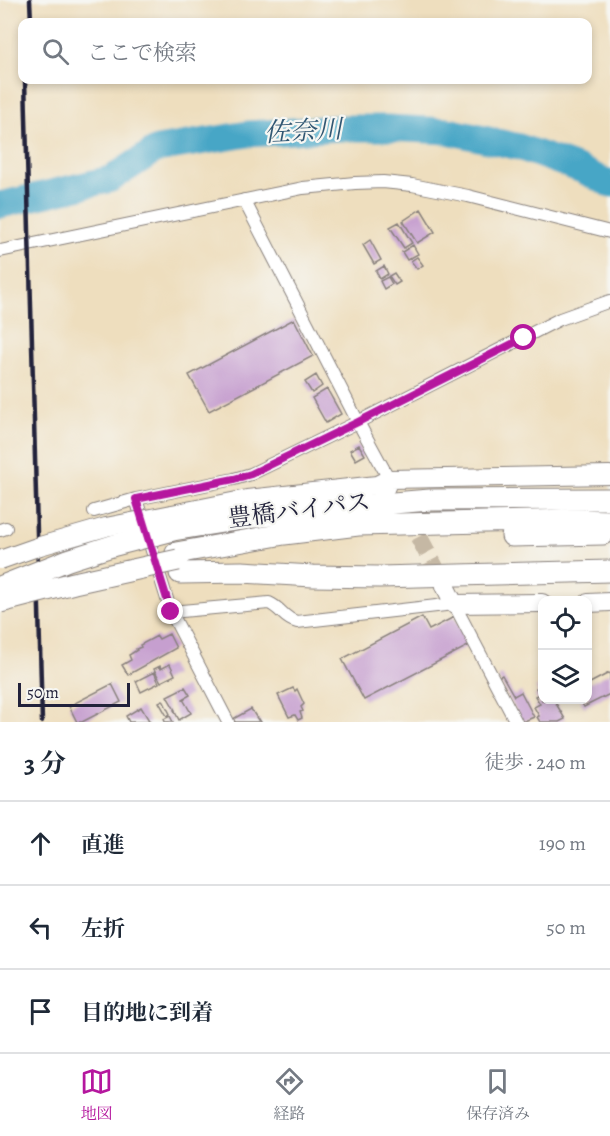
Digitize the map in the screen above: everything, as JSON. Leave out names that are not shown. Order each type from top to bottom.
[{"type":"highway","points":[[0,587],[172,522],[254,517],[430,500],[610,500]]},
{"type":"highway","name":"豊橋バイパス","points":[[0,602],[74,583],[178,562],[284,534],[358,525],[610,521]]},
{"type":"highway","name":"豊橋バイパス","points":[[0,592],[101,567],[178,562],[357,540],[610,534]]},
{"type":"highway","points":[[178,562],[242,572],[313,576],[379,577],[610,571]]},
{"type":"main road","points":[[0,560],[106,527],[172,522],[247,499],[383,482],[610,476]]},
{"type":"main road","points":[[383,482],[397,495]]},
{"type":"main road","points":[[445,586],[454,604],[538,603]]},
{"type":"main road","points":[[592,603],[610,602]]},
{"type":"street","points":[[0,251],[303,188],[383,182],[468,195],[610,232]]},
{"type":"street","points":[[244,200],[358,422],[383,482]]},
{"type":"street","points":[[94,511],[136,499],[251,474],[560,319],[610,301]]},
{"type":"street","points":[[136,499],[171,612],[228,722]]},
{"type":"street","points":[[171,612],[269,603],[274,605],[288,620],[297,622],[454,604],[516,722]]},
{"type":"building","points":[[421,209],[435,232],[417,243],[403,221]]},
{"type":"building","points":[[399,222],[412,243],[404,248],[390,227]]},
{"type":"building","points":[[370,240],[381,260],[374,264],[363,245]]},
{"type":"building","points":[[413,245],[418,254],[407,260],[402,252]]},
{"type":"building","points":[[417,257],[423,265],[417,269],[411,261]]},
{"type":"building","points":[[384,266],[388,274],[380,279],[376,271]]},
{"type":"building","points":[[394,273],[400,282],[395,285],[389,276]]},
{"type":"building","points":[[388,277],[392,284],[384,289],[380,281]]},
{"type":"building","points":[[294,319],[313,356],[209,411],[189,375]]},
{"type":"building","points":[[316,375],[322,386],[312,393],[305,382]]},
{"type":"building","points":[[327,389],[341,414],[326,423],[312,398]]},
{"type":"building","points":[[359,445],[365,455],[356,460],[350,450]]},
{"type":"building","points":[[422,617],[429,630],[454,617],[470,645],[364,700],[342,659]]},
{"type":"building","points":[[169,634],[176,648],[128,675],[122,665],[131,660],[129,655],[141,647],[140,645],[157,636],[159,639]]},
{"type":"building","points":[[170,664],[175,675],[161,682],[154,669],[160,666],[161,669]]},
{"type":"building","points":[[154,672],[159,683],[141,692],[136,681]]},
{"type":"building","points":[[609,673],[610,694],[592,703],[592,682]]},
{"type":"building","points":[[502,675],[514,696],[521,692],[534,717],[522,722],[498,677]]},
{"type":"building","points":[[112,684],[121,702],[82,722],[77,722],[69,706]]},
{"type":"building","points":[[185,687],[190,695],[183,699],[191,713],[179,720],[167,696]]},
{"type":"building","points":[[293,688],[295,691],[297,689],[304,704],[301,707],[303,711],[300,712],[302,718],[298,720],[295,715],[289,717],[278,695]]},
{"type":"building","points":[[163,700],[170,714],[167,716],[159,702]]},
{"type":"building","points":[[540,704],[556,704],[565,719],[559,722],[540,722],[534,707]]},
{"type":"building","points":[[141,707],[150,722],[129,722],[126,716]]},
{"type":"building","points":[[251,709],[261,722],[235,722],[233,719]]},
{"type":"building","points":[[170,716],[173,722],[165,722],[164,719]]},
{"type":"waterway","name":"佐奈川","points":[[0,205],[111,179],[157,149],[248,134],[338,128],[448,131],[519,147],[582,170],[610,184]]},
{"type":"tunnel","points":[[406,513],[445,586]]},
{"type":"railway","points":[[30,0],[31,18]]},
{"type":"railway","points":[[25,84],[42,722]]},
{"type":"route","points":[[171,612],[136,499],[251,474],[524,338]]}]
